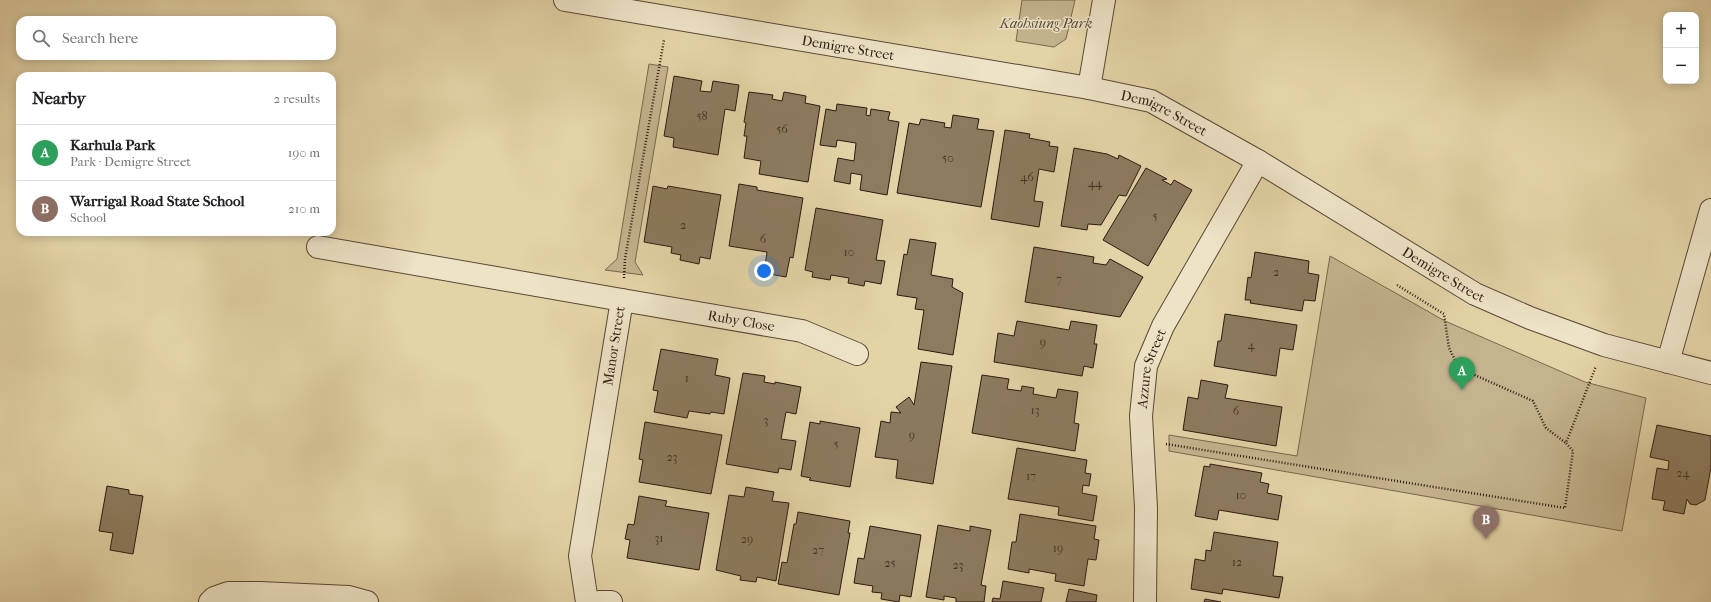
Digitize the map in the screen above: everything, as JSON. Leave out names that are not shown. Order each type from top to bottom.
[{"type":"street","name":"Demigre Street","points":[[566,0],[1089,88],[1151,101],[1258,161],[1475,294],[1530,318],[1604,345],[1711,373]]},
{"type":"street","points":[[1089,88],[1104,0]]},
{"type":"street","name":"Azzure Street","points":[[1145,602],[1146,508],[1141,416],[1146,366],[1163,326],[1258,161]]},
{"type":"street","points":[[1668,362],[1711,210]]},
{"type":"street","name":"Manor Street","points":[[318,247],[622,300],[580,556],[587,602]]},
{"type":"street","name":"Ruby Close","points":[[622,300],[802,331],[857,354]]},
{"type":"street","points":[[210,602],[214,598],[228,593],[260,593],[349,597],[367,602]]},
{"type":"street","points":[[599,602],[611,602]]},
{"type":"path","points":[[622,300],[625,259],[667,17]]},
{"type":"path","points":[[1142,445],[1169,444],[1565,508],[1573,451],[1566,443],[1546,428],[1534,401],[1459,368],[1449,348],[1444,314],[1397,285]]},
{"type":"path","points":[[1566,443],[1604,345]]},
{"type":"green space","name":"Kaohsiung Park","points":[[1022,0],[1075,0],[1066,39],[1054,47],[1016,41]]},
{"type":"green space","points":[[649,64],[668,67],[635,262],[643,275],[605,270],[617,259]]},
{"type":"green space","points":[[1330,256],[1445,321],[1585,382],[1646,398],[1622,531],[1169,451],[1169,435],[1297,456]]},
{"type":"building","points":[[674,76],[702,81],[700,91],[711,92],[713,81],[739,85],[735,111],[725,109],[718,155],[673,147],[674,138],[664,136]]},
{"type":"building","points":[[749,92],[773,95],[772,99],[782,101],[784,92],[806,96],[805,103],[820,106],[808,182],[759,174],[761,161],[744,158],[747,136],[744,136],[746,123],[744,122]]},
{"type":"building","points":[[837,104],[867,108],[866,115],[870,116],[871,109],[890,112],[888,120],[899,122],[887,195],[860,190],[862,175],[851,173],[850,184],[834,181],[838,158],[854,161],[856,143],[837,140],[836,147],[820,145],[826,109],[836,111]]},
{"type":"building","points":[[953,115],[979,119],[977,129],[994,131],[981,207],[897,193],[909,123],[919,125],[921,119],[945,123],[944,127],[951,128]]},
{"type":"building","points":[[1005,130],[1030,134],[1029,138],[1050,142],[1049,146],[1058,147],[1054,172],[1039,169],[1034,201],[1043,202],[1039,227],[991,219]]},
{"type":"building","points":[[1074,148],[1107,154],[1118,159],[1119,155],[1141,166],[1126,196],[1119,195],[1101,225],[1088,224],[1087,230],[1061,226]]},
{"type":"building","points":[[1146,168],[1167,179],[1162,180],[1171,185],[1174,180],[1192,190],[1148,266],[1103,240]]},
{"type":"building","points":[[739,184],[757,187],[757,190],[803,198],[793,258],[790,257],[786,277],[764,273],[767,252],[729,246]]},
{"type":"building","points":[[653,186],[667,189],[668,186],[721,195],[710,259],[700,257],[699,264],[680,260],[681,255],[671,253],[672,247],[644,242]]},
{"type":"building","points":[[816,208],[883,220],[876,260],[885,261],[881,284],[865,281],[864,286],[848,283],[849,278],[831,275],[830,280],[812,277],[813,272],[805,270]]},
{"type":"building","points":[[910,239],[936,243],[931,275],[953,279],[952,287],[963,293],[953,355],[918,349],[924,310],[915,309],[917,298],[897,295],[904,254],[907,255]]},
{"type":"building","points":[[1034,247],[1094,257],[1093,263],[1106,265],[1110,259],[1143,277],[1120,317],[1025,302]]},
{"type":"building","points":[[1255,252],[1309,261],[1308,273],[1319,275],[1315,301],[1304,300],[1302,311],[1250,303],[1251,300],[1245,300],[1248,277],[1251,278]]},
{"type":"building","points":[[1225,314],[1297,325],[1293,350],[1280,348],[1276,376],[1214,366],[1218,341],[1221,341]]},
{"type":"building","points":[[1017,321],[1069,330],[1071,321],[1097,325],[1094,344],[1097,344],[1093,368],[1084,366],[1082,376],[994,362],[998,333],[1014,336]]},
{"type":"building","points":[[661,349],[718,359],[715,375],[730,378],[724,414],[689,411],[687,418],[654,412],[658,391],[653,390]]},
{"type":"building","points":[[921,362],[952,366],[933,484],[896,478],[898,460],[875,457],[881,421],[890,423],[891,412],[901,413],[896,407],[909,397],[914,405]]},
{"type":"building","points":[[743,373],[765,376],[764,382],[775,384],[775,382],[801,387],[796,414],[786,412],[781,439],[796,441],[791,470],[779,468],[778,473],[726,464]]},
{"type":"building","points":[[982,375],[1009,379],[1007,389],[1021,391],[1022,386],[1034,388],[1033,394],[1056,398],[1058,389],[1078,392],[1074,423],[1079,424],[1075,451],[972,433]]},
{"type":"building","points":[[1201,380],[1228,385],[1225,398],[1282,407],[1276,446],[1183,430],[1188,397],[1198,399]]},
{"type":"building","points":[[820,421],[860,428],[850,487],[809,480],[811,478],[801,476],[810,422],[820,424]]},
{"type":"building","points":[[645,422],[722,435],[711,494],[639,482],[643,460],[639,459]]},
{"type":"building","points":[[1657,425],[1711,436],[1711,467],[1705,500],[1696,505],[1690,504],[1687,499],[1684,514],[1663,510],[1665,501],[1652,499],[1657,468],[1668,470],[1669,461],[1650,457]]},
{"type":"building","points":[[1017,448],[1087,460],[1085,473],[1091,474],[1089,486],[1083,485],[1082,493],[1097,496],[1093,521],[1058,515],[1059,507],[1008,499]]},
{"type":"building","points":[[1210,464],[1262,473],[1260,482],[1269,484],[1267,493],[1282,496],[1278,520],[1219,510],[1217,520],[1195,516],[1204,466],[1210,467]]},
{"type":"building","points":[[107,486],[129,490],[129,494],[143,496],[133,554],[110,550],[113,533],[99,531]]},
{"type":"building","points":[[746,487],[774,492],[772,501],[789,503],[776,581],[757,577],[756,582],[740,580],[741,576],[716,570],[729,495],[744,497]]},
{"type":"building","points":[[639,496],[667,501],[665,506],[709,513],[699,570],[627,558],[630,540],[625,539],[628,524],[634,525]]},
{"type":"building","points":[[798,512],[850,521],[848,533],[850,533],[839,595],[778,584],[782,562],[787,563],[794,524],[796,524]]},
{"type":"building","points":[[1020,514],[1096,526],[1094,539],[1099,540],[1096,560],[1088,559],[1084,586],[1055,581],[1056,574],[1029,569],[1029,573],[1008,569],[1012,542],[1016,542]]},
{"type":"building","points":[[938,525],[970,531],[970,526],[991,530],[981,585],[986,586],[984,602],[956,602],[956,598],[944,596],[944,600],[926,597]]},
{"type":"building","points":[[870,526],[921,535],[911,597],[900,595],[899,602],[881,599],[882,593],[872,592],[873,586],[854,583],[858,558],[864,559]]},
{"type":"building","points":[[1214,532],[1278,542],[1273,576],[1283,577],[1279,598],[1223,589],[1222,594],[1191,589],[1195,559],[1205,561],[1206,550],[1211,551]]},
{"type":"building","points":[[1003,581],[1044,588],[1041,602],[992,602],[993,598],[1000,599]]},
{"type":"building","points":[[1069,589],[1097,595],[1096,602],[1066,602]]},
{"type":"building","points":[[1205,599],[1221,602],[1204,602]]},
{"type":"place","name":"Karhula Park","points":[[1462,390]]},
{"type":"place","name":"Warrigal Road State School","points":[[1486,539]]}]
